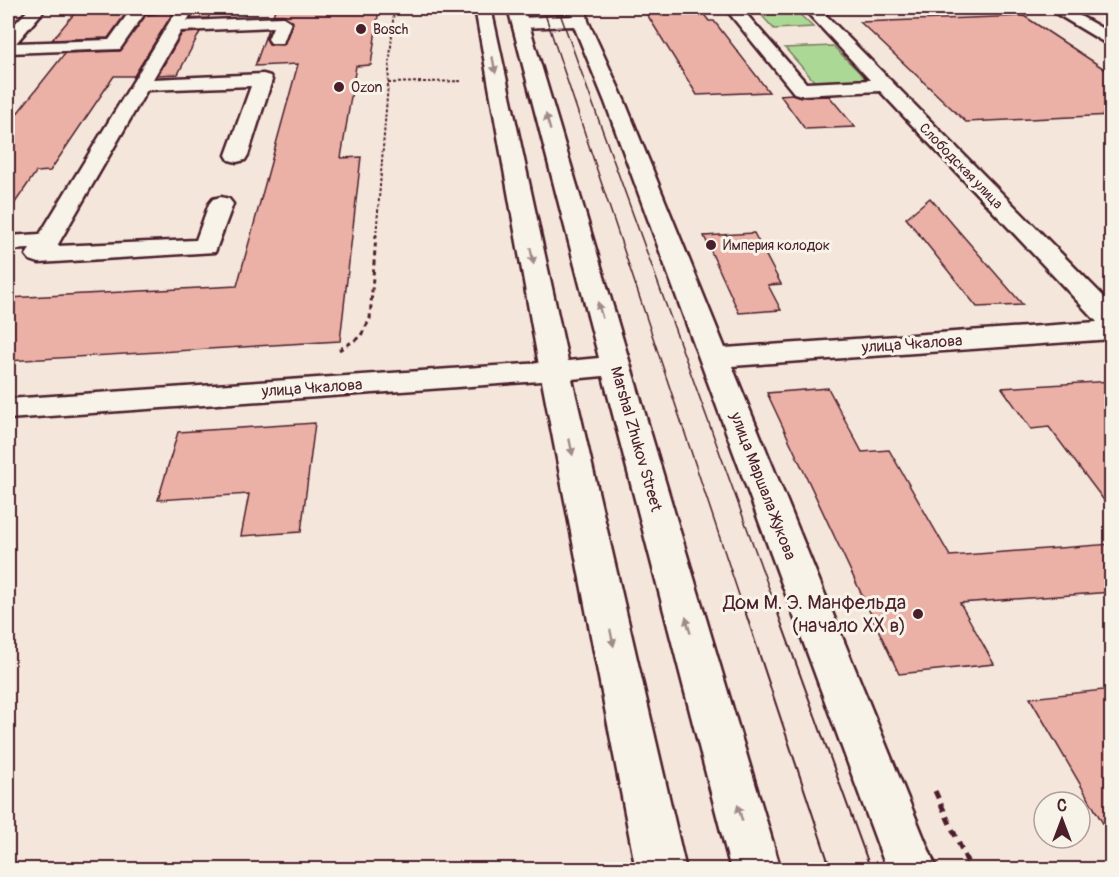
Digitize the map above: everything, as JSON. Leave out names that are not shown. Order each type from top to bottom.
[{"type":"street","points":[[8,41],[38,8]]},
{"type":"street","points":[[8,48],[114,45],[140,8],[155,8]]},
{"type":"street","points":[[186,8],[39,255],[206,247],[221,204]]},
{"type":"street","points":[[483,8],[555,371],[661,870]]},
{"type":"street","points":[[733,8],[801,89],[883,85]]},
{"type":"street","name":"Слободская улица","points":[[811,8],[1112,322]]},
{"type":"street","points":[[1055,8],[1112,42]]},
{"type":"street","points":[[518,15],[579,14]]},
{"type":"street","name":"улица Маршала Жукова","points":[[579,14],[912,870]]},
{"type":"street","name":"Marshal Zhukov Street","points":[[518,15],[756,870]]},
{"type":"street","points":[[176,26],[283,22],[277,39]]},
{"type":"street","points":[[8,63],[157,57]]},
{"type":"street","points":[[140,85],[263,80],[237,155]]},
{"type":"street","points":[[8,243],[48,241]]},
{"type":"street","name":"улица Чкалова","points":[[713,358],[1112,330]]},
{"type":"street","name":"улица Чкалова","points":[[8,409],[615,366]]},
{"type":"path","points":[[335,352],[360,337],[370,319],[394,8]]},
{"type":"path","points":[[388,83],[464,81]]},
{"type":"green space","points":[[755,8],[793,8],[813,27],[774,29]]},
{"type":"green space","points":[[833,46],[867,80],[815,82],[785,48]]},
{"type":"building","points":[[79,8],[130,8],[108,38],[52,40]]},
{"type":"building","points":[[165,8],[176,8],[134,76],[114,76],[50,171],[36,172],[8,213],[8,125],[65,53],[120,51],[146,15],[161,13]]},
{"type":"building","points":[[196,8],[213,8],[208,18],[191,19]]},
{"type":"building","points":[[276,8],[379,8],[371,65],[356,66],[341,158],[361,157],[340,341],[8,361],[8,298],[237,286],[298,64],[255,66],[268,29],[266,38],[269,44],[283,45],[293,23],[284,15],[273,15]]},
{"type":"building","points":[[643,8],[689,8],[692,12],[702,12],[709,21],[714,21],[769,92],[697,95]]},
{"type":"building","points":[[1024,16],[1112,74],[1112,115],[966,122],[860,22]]},
{"type":"building","points":[[200,32],[178,74],[158,75],[182,33]]},
{"type":"building","points":[[792,94],[801,97],[829,96],[855,127],[805,129],[780,95]]},
{"type":"building","points":[[930,198],[1023,305],[977,307],[906,218]]},
{"type":"building","points":[[754,233],[781,284],[768,285],[781,310],[739,313],[704,236]]},
{"type":"building","points":[[1112,381],[1112,511],[1049,427],[1031,429],[1002,388]]},
{"type":"building","points":[[828,388],[862,452],[889,450],[950,556],[1112,544],[1112,592],[960,603],[994,664],[899,674],[767,393]]},
{"type":"building","points":[[315,423],[301,532],[241,536],[249,494],[158,500],[178,432]]},
{"type":"building","points":[[1112,689],[1112,839],[1092,805],[1092,790],[1084,790],[1030,698]]},
{"type":"tram line","points":[[543,8],[745,613]]},
{"type":"tram line","points":[[558,8],[778,613]]},
{"type":"tram line","points":[[745,611],[831,870]]},
{"type":"tram line","points":[[777,611],[871,870]]},
{"type":"place","name":"Bosch","points":[[361,29]]},
{"type":"place","name":"Ozon","points":[[339,87]]},
{"type":"place","name":"Империя колодок","points":[[711,245]]},
{"type":"place","name":"Дом М. Э. Манфельда (начало XX в)","points":[[918,614]]}]
